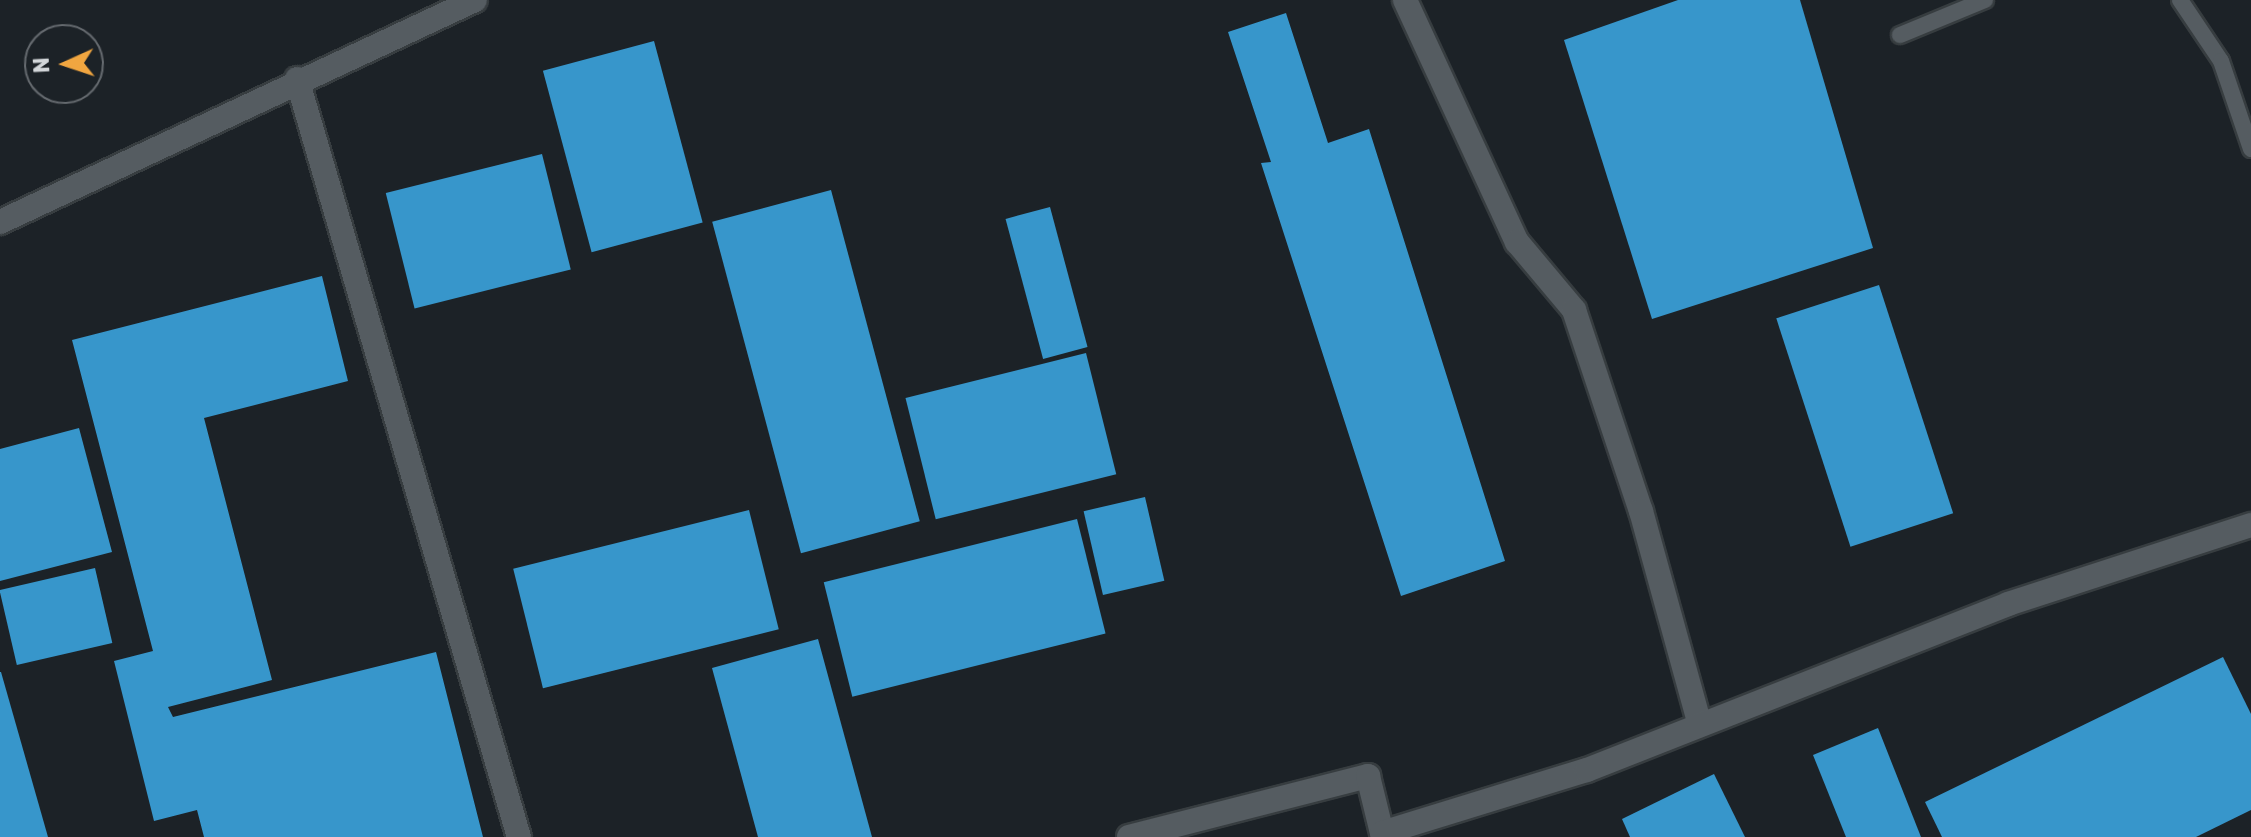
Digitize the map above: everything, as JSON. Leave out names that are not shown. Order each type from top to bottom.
[{"type":"street","points":[[0,222],[297,79],[475,0]]},
{"type":"street","points":[[1405,0],[1517,242],[1574,310],[1641,511],[1699,721]]},
{"type":"street","points":[[297,79],[519,837]]},
{"type":"street","points":[[1129,837],[1368,776],[1382,835],[1587,770],[1699,721],[2008,604],[2251,525]]},
{"type":"lane","points":[[1900,35],[1985,0]]},
{"type":"lane","points":[[2180,0],[2221,61],[2251,149]]},
{"type":"building","points":[[1678,0],[1800,0],[1873,248],[1652,319],[1564,40]]},
{"type":"building","points":[[1286,13],[1328,143],[1369,129],[1505,561],[1401,596],[1261,163],[1271,162],[1228,32]]},
{"type":"building","points":[[654,41],[703,223],[592,252],[543,71]]},
{"type":"building","points":[[542,154],[571,269],[415,308],[386,193]]},
{"type":"building","points":[[831,190],[920,521],[801,553],[712,222]]},
{"type":"building","points":[[1050,207],[1088,347],[1043,359],[1006,219]]},
{"type":"building","points":[[322,276],[348,381],[204,418],[272,680],[168,707],[173,717],[436,652],[483,837],[204,837],[197,810],[154,821],[114,661],[153,651],[72,340]]},
{"type":"building","points":[[1879,285],[1953,513],[1850,547],[1776,318]]},
{"type":"building","points":[[1086,353],[1116,474],[936,519],[906,398]]},
{"type":"building","points":[[79,428],[112,552],[0,581],[0,449]]},
{"type":"building","points":[[1145,497],[1164,581],[1103,595],[1084,511]]},
{"type":"building","points":[[749,510],[779,629],[543,688],[513,569]]},
{"type":"building","points":[[1077,519],[1106,633],[852,697],[824,582]]},
{"type":"building","points":[[95,568],[112,643],[17,665],[0,590]]},
{"type":"building","points":[[818,639],[872,837],[758,837],[712,668]]},
{"type":"building","points":[[2223,657],[2251,714],[2251,810],[2196,837],[1942,837],[1925,802]]},
{"type":"building","points":[[1,672],[48,837],[0,837]]},
{"type":"building","points":[[1878,728],[1921,837],[1846,837],[1813,755]]},
{"type":"building","points":[[1714,774],[1745,837],[1630,837],[1622,819]]}]
